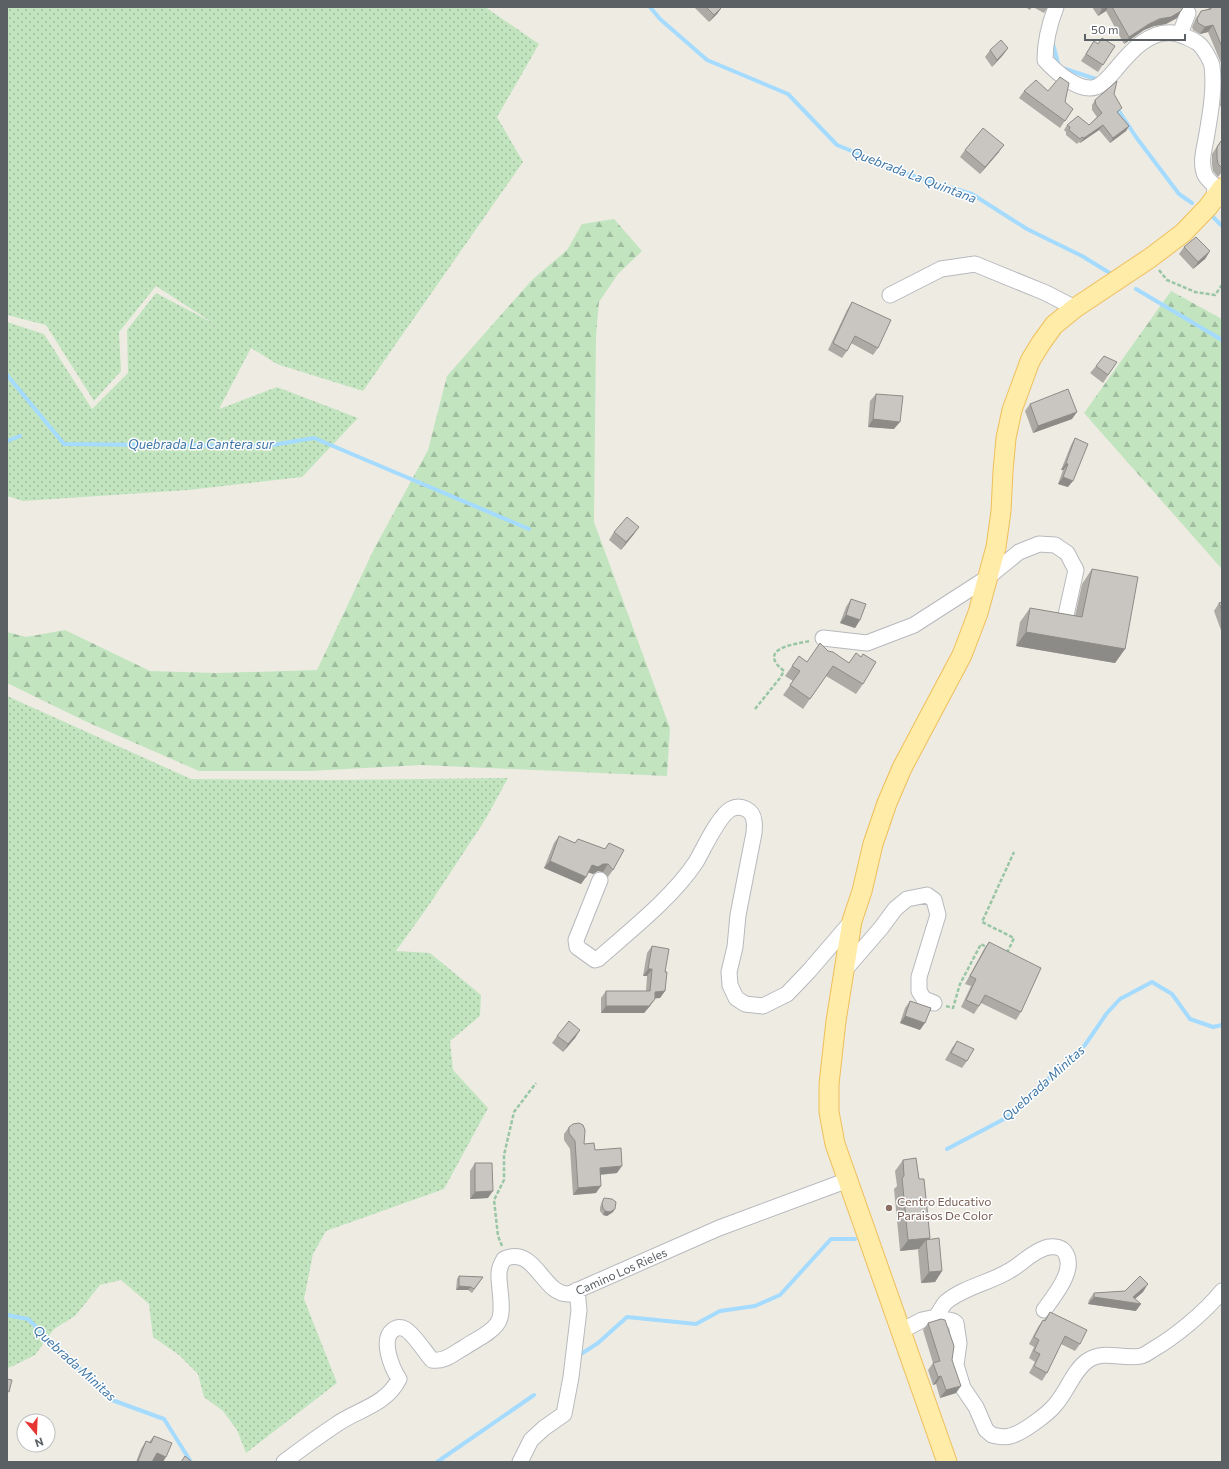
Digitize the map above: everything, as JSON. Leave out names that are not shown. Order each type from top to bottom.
[{"type":"main road","points":[[947,1462],[835,1144],[829,1105],[829,1084],[836,1021],[852,921],[862,892],[873,844],[886,803],[902,768],[962,655],[978,613],[996,547],[1000,518],[1006,438],[1012,410],[1030,361],[1054,325],[1075,308],[1150,258],[1183,233],[1219,197]]},
{"type":"street","points":[[1056,7],[1045,41],[1045,60],[1054,70],[1081,87],[1096,87],[1108,78],[1126,57],[1144,41],[1155,35],[1166,32],[1180,34],[1200,44],[1212,65],[1210,111],[1202,159],[1205,176],[1215,186],[1219,197]]},
{"type":"street","points":[[1180,34],[1188,13]]},
{"type":"street","points":[[890,295],[941,269],[974,264],[1046,293],[1075,308]]},
{"type":"street","points":[[824,645],[844,640],[867,643],[914,625],[987,578],[1019,552],[1039,544],[1055,545],[1067,553],[1076,570],[1066,615]]},
{"type":"street","points":[[600,880],[576,943],[577,947],[596,960],[681,882],[726,813],[732,808],[747,809],[752,815],[754,821],[754,833],[738,915],[735,947],[729,972],[730,985],[736,998],[745,1004],[752,1006],[763,1006],[787,994],[852,921]]},
{"type":"street","points":[[843,972],[881,928],[895,909],[907,899],[926,895],[934,900],[938,915],[919,977],[919,991],[924,999],[934,1003]]},
{"type":"street","name":"Camino Los Rieles","points":[[507,1257],[512,1255],[523,1258],[561,1294],[569,1294],[719,1228],[848,1180]]},
{"type":"street","points":[[936,1317],[945,1303],[964,1292],[1010,1271],[1029,1255],[1046,1247],[1056,1247],[1063,1249],[1068,1256],[1068,1269],[1055,1295],[1044,1310]]},
{"type":"street","points":[[284,1462],[338,1423],[382,1399],[394,1390],[398,1379],[394,1372],[386,1345],[387,1338],[395,1328],[401,1327],[407,1330],[432,1360],[438,1361],[447,1358],[492,1330],[498,1323],[501,1315],[499,1275],[500,1267],[504,1259],[507,1257]]},
{"type":"street","points":[[520,1462],[531,1440],[544,1428],[564,1414],[571,1377],[579,1310],[577,1290]]},
{"type":"street","points":[[901,1332],[922,1320],[936,1317],[956,1322],[959,1343],[956,1365],[963,1388],[976,1408],[986,1430],[992,1435],[1010,1436],[1032,1425],[1055,1406],[1087,1361],[1104,1354],[1142,1356],[1177,1333],[1216,1299],[1222,1291]]},
{"type":"path","points":[[1150,258],[1167,280],[1195,292],[1214,295],[1222,285]]},
{"type":"path","points":[[755,709],[780,678],[784,670],[779,667],[775,660],[775,652],[790,644],[824,645]]},
{"type":"path","points":[[1006,956],[1014,938],[982,922],[1014,852]]},
{"type":"path","points":[[934,1003],[952,1008],[960,984],[981,944],[994,950]]},
{"type":"path","points":[[507,1257],[498,1236],[494,1200],[504,1180],[504,1155],[514,1112],[536,1083]]},
{"type":"green space","points":[[7,7],[485,7],[539,44],[497,117],[523,162],[363,391],[277,364],[251,348],[219,409],[277,387],[358,418],[302,477],[188,490],[23,501],[7,496],[7,322],[44,334],[92,409],[128,373],[127,330],[156,293],[213,323],[156,286],[119,332],[121,371],[94,401],[46,325],[7,315]]},
{"type":"green space","points":[[614,219],[642,251],[618,274],[599,302],[596,335],[594,522],[670,728],[667,776],[422,765],[309,771],[199,771],[87,722],[7,683],[7,632],[26,637],[65,630],[150,671],[217,673],[317,670],[374,549],[428,450],[447,376],[532,280],[567,250],[582,224]]},
{"type":"green space","points":[[1171,291],[1222,319],[1222,569],[1084,413]]},
{"type":"green space","points":[[7,696],[191,779],[332,780],[508,778],[485,820],[429,905],[396,951],[430,953],[481,995],[480,1016],[450,1041],[453,1070],[488,1108],[444,1189],[326,1231],[313,1254],[304,1299],[337,1383],[246,1453],[237,1430],[223,1411],[204,1397],[198,1374],[179,1355],[153,1337],[149,1304],[121,1280],[100,1285],[75,1316],[54,1329],[35,1355],[7,1368]]},
{"type":"building","points":[[706,7],[722,7],[714,15]]},
{"type":"building","points":[[1112,7],[1183,7],[1181,11],[1171,17],[1159,19],[1129,37]]},
{"type":"building","points":[[1211,7],[1222,7],[1222,47],[1213,25],[1205,27],[1198,23],[1197,19],[1201,11],[1211,9]]},
{"type":"building","points":[[1102,38],[1115,46],[1103,65],[1086,54],[1094,41],[1098,44]]},
{"type":"building","points":[[1001,40],[1008,48],[997,60],[990,50]]},
{"type":"building","points":[[1060,77],[1069,83],[1065,102],[1073,109],[1065,121],[1024,91],[1036,80],[1048,91]]},
{"type":"building","points":[[1117,81],[1114,94],[1122,108],[1117,112],[1129,126],[1113,138],[1103,125],[1084,138],[1082,137],[1080,139],[1069,130],[1070,127],[1067,125],[1078,116],[1089,125],[1102,113],[1096,105],[1095,100]]},
{"type":"building","points":[[983,128],[1004,145],[985,167],[965,150]]},
{"type":"building","points":[[1222,140],[1222,168],[1218,164],[1217,147]]},
{"type":"building","points":[[1196,237],[1210,251],[1198,262],[1184,247]]},
{"type":"building","points":[[852,302],[891,320],[878,348],[855,336],[847,351],[833,343]]},
{"type":"building","points":[[1104,356],[1117,362],[1108,375],[1096,366]]},
{"type":"building","points":[[1068,389],[1077,412],[1038,426],[1030,404]]},
{"type":"building","points":[[876,394],[903,396],[900,422],[873,419]]},
{"type":"building","points":[[1075,438],[1088,444],[1073,481],[1063,477],[1068,464],[1066,463]]},
{"type":"building","points":[[627,517],[639,527],[626,542],[614,532]]},
{"type":"building","points":[[1092,569],[1138,577],[1125,649],[1026,632],[1030,608],[1082,617]]},
{"type":"building","points":[[851,599],[866,604],[860,620],[846,615]]},
{"type":"building","points":[[1222,602],[1222,611],[1219,603]]},
{"type":"building","points":[[820,643],[828,651],[833,652],[849,663],[856,653],[861,657],[863,654],[876,662],[863,684],[833,666],[810,699],[790,685],[800,671],[792,666],[799,656],[807,662]]},
{"type":"building","points":[[559,836],[575,843],[578,839],[605,849],[609,843],[624,850],[613,870],[608,864],[603,864],[598,867],[592,865],[586,877],[550,861]]},
{"type":"building","points":[[989,942],[1041,968],[1021,1012],[985,995],[979,1006],[966,1000],[976,979],[970,976]]},
{"type":"building","points":[[652,946],[669,949],[665,972],[667,972],[665,991],[655,992],[655,999],[649,1006],[606,1006],[606,991],[650,991],[652,969],[648,969]]},
{"type":"building","points":[[910,1001],[931,1008],[925,1023],[905,1016]]},
{"type":"building","points":[[569,1021],[580,1030],[568,1044],[557,1036]]},
{"type":"building","points":[[957,1041],[974,1049],[967,1061],[951,1053]]},
{"type":"building","points":[[579,1123],[583,1125],[585,1130],[584,1144],[594,1143],[595,1150],[621,1148],[622,1166],[600,1168],[601,1186],[578,1188],[575,1141],[569,1133],[569,1127],[573,1124]]},
{"type":"building","points":[[916,1158],[919,1179],[924,1179],[930,1238],[908,1240],[902,1178],[904,1176],[903,1160]]},
{"type":"building","points":[[475,1163],[492,1163],[493,1191],[475,1192]]},
{"type":"building","points":[[604,1198],[612,1199],[616,1202],[615,1209],[610,1212],[605,1211],[602,1203]]},
{"type":"building","points":[[939,1238],[942,1271],[929,1272],[926,1240]]},
{"type":"building","points":[[459,1276],[483,1277],[474,1289],[471,1287],[459,1286]]},
{"type":"building","points":[[1140,1276],[1148,1284],[1133,1297],[1141,1304],[1094,1297],[1094,1293],[1125,1291]]},
{"type":"building","points":[[1050,1312],[1087,1330],[1080,1344],[1065,1336],[1047,1373],[1034,1366],[1040,1354],[1034,1351],[1039,1340],[1034,1337],[1043,1320],[1045,1321]]},
{"type":"building","points":[[941,1319],[945,1320],[954,1346],[952,1360],[961,1386],[946,1390],[941,1376],[938,1377],[933,1363],[940,1361],[928,1323]]},
{"type":"building","points":[[7,1379],[12,1380],[9,1392],[7,1391]]},
{"type":"building","points":[[154,1436],[172,1443],[166,1457],[157,1453],[152,1462],[138,1461],[146,1441],[151,1443]]},
{"type":"building","points":[[185,1456],[192,1462],[181,1462]]},
{"type":"waterway","name":"Quebrada La Quintana","points":[[650,7],[660,19],[707,60],[788,94],[837,145],[913,176],[972,194],[1027,229],[1082,256],[1113,275]]},
{"type":"waterway","points":[[1052,40],[1059,67],[1099,80]]},
{"type":"waterway","points":[[1117,108],[1136,137],[1179,194],[1192,203]]},
{"type":"waterway","points":[[1212,216],[1222,226]]},
{"type":"waterway","name":"Quebrada La Quintana","points":[[1136,289],[1222,340]]},
{"type":"waterway","name":"Quebrada La Cantera sur","points":[[7,375],[64,444],[267,446],[314,438],[529,529]]},
{"type":"waterway","points":[[7,441],[20,436]]},
{"type":"waterway","name":"Quebrada Minitas","points":[[947,1149],[1006,1118],[1085,1045],[1107,1013],[1120,999],[1152,982],[1172,994],[1190,1019],[1213,1027],[1222,1025]]},
{"type":"waterway","name":"Quebrada Minitas","points":[[581,1354],[598,1343],[627,1317],[696,1324],[720,1311],[755,1306],[780,1295],[831,1239],[855,1239]]},
{"type":"waterway","name":"Quebrada Minitas","points":[[7,1315],[28,1319],[112,1400],[164,1419],[191,1462]]},
{"type":"waterway","name":"Quebrada Minitas","points":[[437,1462],[534,1395]]},
{"type":"place","name":"Centro Educativo Paraisos De Color","points":[[889,1208]]}]
